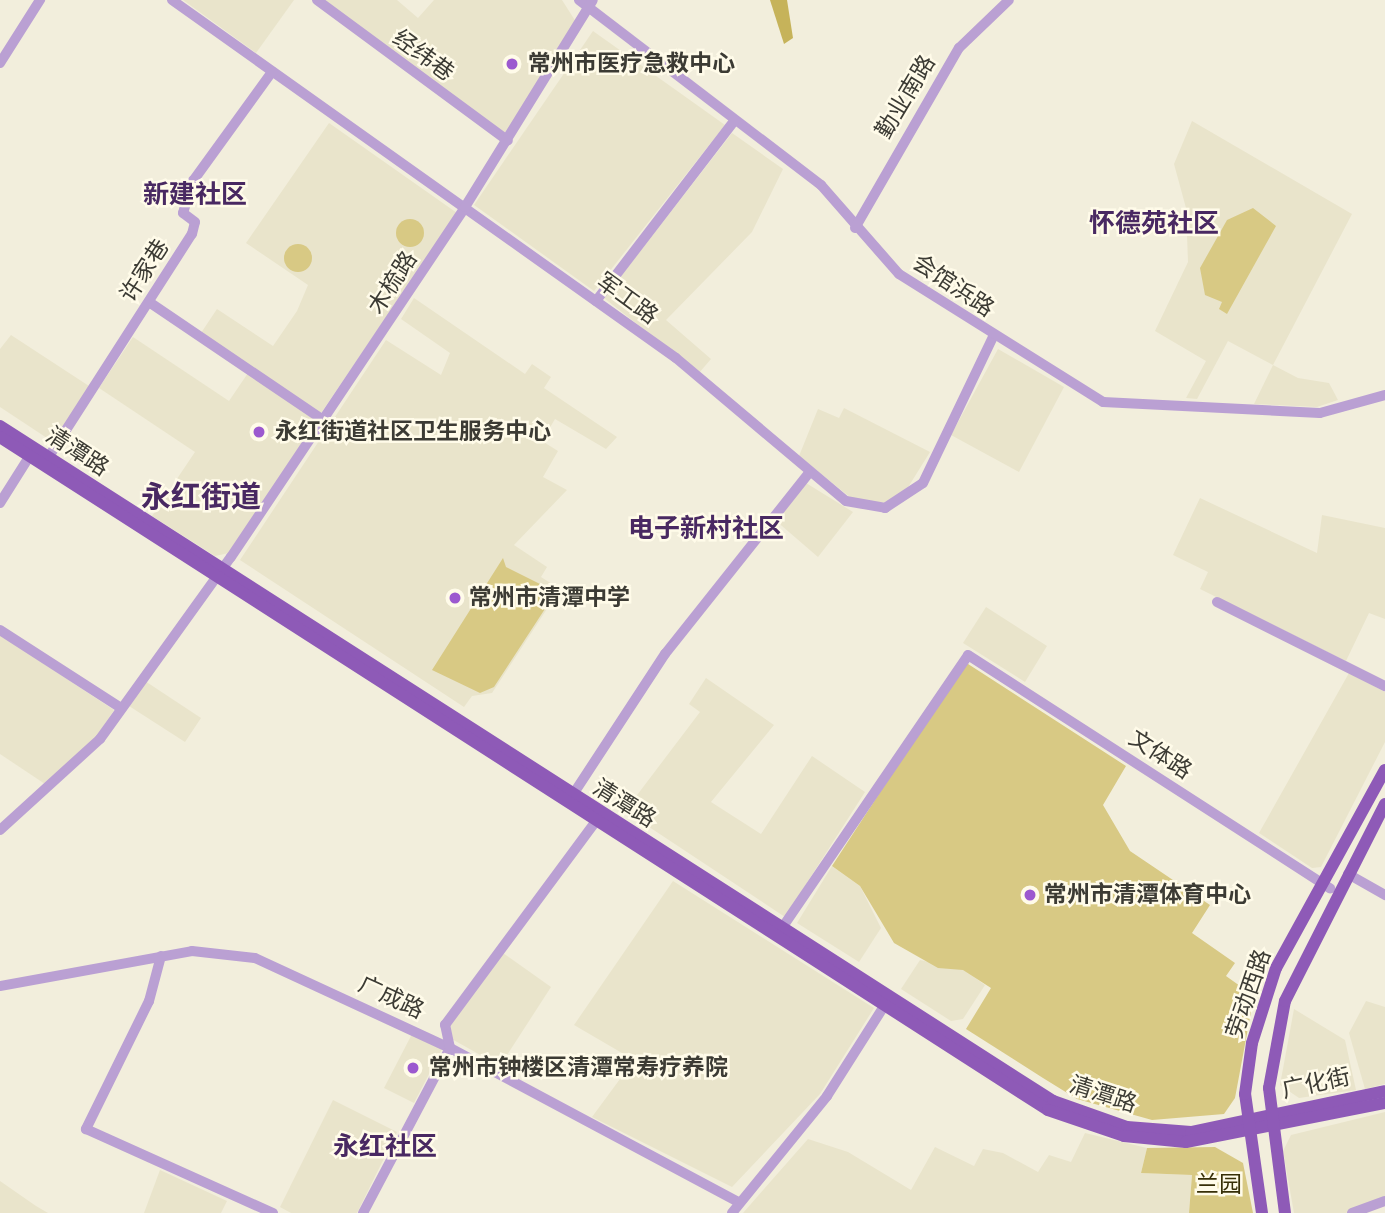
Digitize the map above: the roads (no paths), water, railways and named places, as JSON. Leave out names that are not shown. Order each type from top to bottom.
[{"type":"main road","name":"清潭路","points":[[0,426],[215,573],[595,822],[888,1000]]},
{"type":"main road","name":"清潭路","points":[[0,437],[782,928],[1080,1124],[1186,1142],[1250,1122],[1271,1120]]},
{"type":"main road","name":"劳动西路","points":[[1262,1213],[1250,1122],[1250,1052],[1266,994],[1327,886],[1385,770]]},
{"type":"main road","name":"劳动西路","points":[[1285,1213],[1271,1120],[1272,1060],[1285,1000],[1385,804]]},
{"type":"main road","name":"广化街","points":[[1271,1120],[1385,1091]]},
{"type":"main road","name":"广化街","points":[[1271,1120],[1385,1103]]},
{"type":"street","points":[[0,63],[40,0]]},
{"type":"street","name":"军工路","points":[[172,0],[676,358],[809,473],[846,501],[885,508],[904,501],[923,483],[993,337]]},
{"type":"street","name":"经纬巷","points":[[317,0],[508,141]]},
{"type":"street","name":"会馆浜路","points":[[579,0],[590,3],[821,185],[855,228],[899,274],[993,337],[1103,402],[1320,413],[1385,395]]},
{"type":"street","name":"勤业南路","points":[[855,228],[959,48],[1009,0]]},
{"type":"street","name":"木梳路","points":[[0,830],[83,757],[121,708],[325,421],[508,141],[590,3]]},
{"type":"street","name":"许家巷","points":[[48,458],[192,234],[195,222],[183,214],[193,181],[272,72]]},
{"type":"street","points":[[596,301],[736,120]]},
{"type":"street","points":[[149,302],[325,421]]},
{"type":"street","points":[[0,503],[29,457]]},
{"type":"street","points":[[572,796],[665,654],[809,473]]},
{"type":"street","points":[[1217,602],[1385,686]]},
{"type":"street","points":[[0,630],[121,708]]},
{"type":"street","name":"文体路","points":[[782,928],[968,655],[1327,886]]},
{"type":"street","points":[[363,1213],[450,1048],[445,1026],[595,822]]},
{"type":"street","points":[[1348,874],[1385,895]]},
{"type":"street","name":"广成路","points":[[0,986],[161,956],[220,950],[255,958],[450,1048],[737,1201]]},
{"type":"street","points":[[161,956],[149,1001],[86,1129],[273,1213]]},
{"type":"street","points":[[732,1213],[737,1201],[827,1096],[888,1000]]},
{"type":"street","points":[[1352,1213],[1385,1201]]},
{"type":"place","name":"常州市医疗急救中心","points":[[512,64]]},
{"type":"place","name":"永红街道社区卫生服务中心","points":[[259,432]]},
{"type":"place","name":"常州市清潭中学","points":[[455,598]]},
{"type":"place","name":"常州市清潭体育中心","points":[[1030,895]]},
{"type":"place","name":"常州市钟楼区清潭常寿疗养院","points":[[413,1068]]},
{"type":"district","name":"新建社区","points":[[195,196]]},
{"type":"district","name":"怀德苑社区","points":[[1154,225]]},
{"type":"district","name":"永红街道","points":[[201,498]]},
{"type":"district","name":"电子新村社区","points":[[706,530]]},
{"type":"district","name":"永红社区","points":[[385,1148]]},
{"type":"park label","name":"兰园","points":[[1219,1185]]}]
